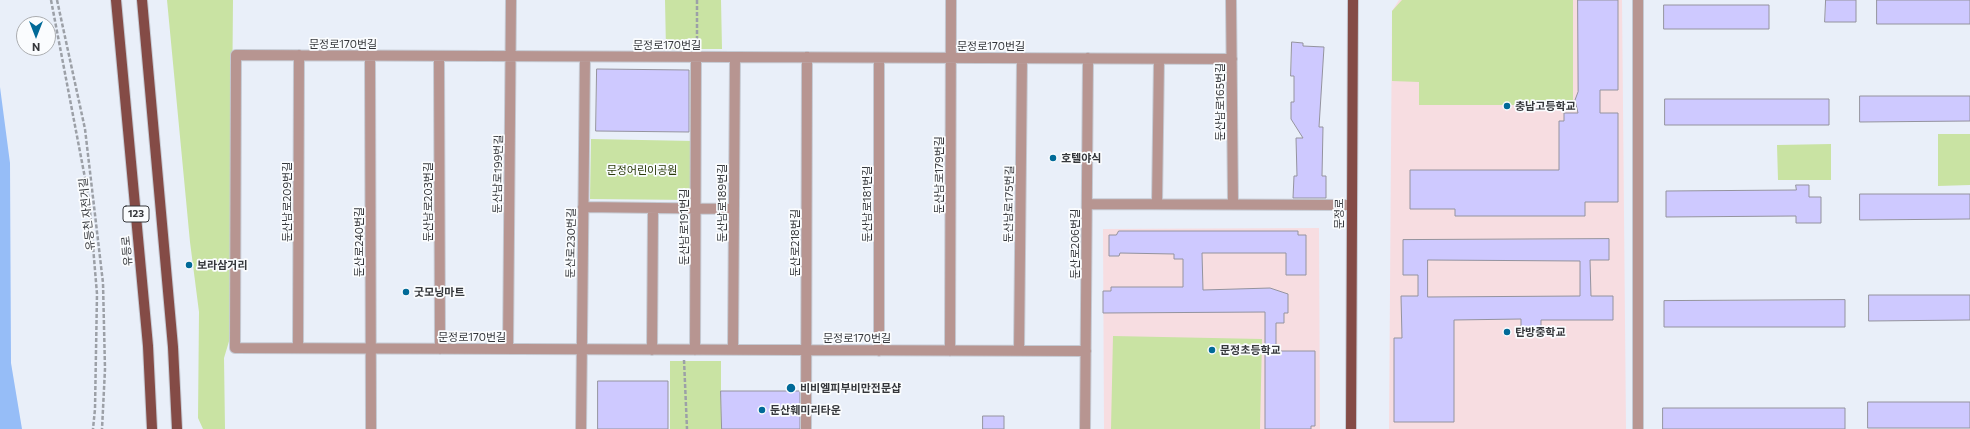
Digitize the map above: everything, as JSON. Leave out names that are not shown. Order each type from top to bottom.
[{"type":"main road","name":"유등로","points":[[116,0],[148,346],[152,429]]},
{"type":"main road","name":"123","points":[[142,0],[173,347],[177,429]]},
{"type":"main road","name":"문정로","points":[[1351,429],[1353,0]]},
{"type":"street","name":"둔산남로199번길","points":[[508,349],[511,0]]},
{"type":"street","name":"둔산남로179번길","points":[[950,351],[951,0]]},
{"type":"street","name":"둔산남로165번길","points":[[1231,0],[1233,204]]},
{"type":"street","points":[[1638,0],[1638,429]]},
{"type":"street","name":"문정로170번길","points":[[1086,351],[235,348],[236,55],[1232,59]]},
{"type":"street","name":"둔산남로209번길","points":[[298,348],[299,56]]},
{"type":"street","name":"둔산로240번길","points":[[370,56],[371,429]]},
{"type":"street","name":"둔산남로203번길","points":[[439,56],[440,349]]},
{"type":"street","name":"둔산로230번길","points":[[581,429],[585,57]]},
{"type":"street","name":"둔산남로191번길","points":[[695,350],[696,57]]},
{"type":"street","name":"둔산남로189번길","points":[[733,350],[734,57]]},
{"type":"street","name":"둔산로218번길","points":[[806,429],[807,57]]},
{"type":"street","name":"둔산남로181번길","points":[[879,58],[880,351]]},
{"type":"street","name":"둔산남로175번길","points":[[1019,351],[1022,58]]},
{"type":"street","name":"둔산로206번길","points":[[1085,429],[1088,58]]},
{"type":"street","points":[[1157,204],[1158,59]]},
{"type":"street","points":[[1087,204],[1352,204]]},
{"type":"street","points":[[583,207],[734,209]]},
{"type":"street","points":[[652,208],[652,350]]},
{"type":"path","points":[[51,0],[89,199],[97,294],[95,409],[93,429]]},
{"type":"path","name":"유등천 자전거길","points":[[58,0],[85,129],[103,283],[105,369],[102,429]]},
{"type":"path","points":[[696,57],[697,0]]},
{"type":"path","points":[[684,350],[687,429]]},
{"type":"shaded area","points":[[1399,0],[1622,0],[1626,429],[1389,429],[1392,11]]},
{"type":"shaded area","name":"문정초등학교","points":[[1319,228],[1320,429],[1104,429],[1103,229]]},
{"type":"green space","points":[[167,0],[233,0],[230,338],[224,358],[225,429],[203,429],[198,418],[199,312],[190,242]]},
{"type":"green space","points":[[665,0],[721,0],[722,49],[666,49]]},
{"type":"green space","points":[[1402,0],[1573,0],[1573,105],[1419,105],[1419,82],[1392,81],[1392,11]]},
{"type":"green space","points":[[1938,134],[1970,134],[1970,185],[1938,186]]},
{"type":"green space","name":"문정어린이공원","points":[[591,139],[693,141],[692,200],[590,199]]},
{"type":"green space","points":[[1831,144],[1831,180],[1778,180],[1777,145]]},
{"type":"green space","points":[[1113,336],[1262,339],[1260,429],[1111,429]]},
{"type":"green space","points":[[670,361],[721,361],[721,429],[670,429]]},
{"type":"water","points":[[0,87],[10,163],[11,363],[22,429],[0,429]]},
{"type":"building","points":[[1578,0],[1618,0],[1618,90],[1600,90],[1600,113],[1618,113],[1618,202],[1585,202],[1585,216],[1455,216],[1455,209],[1410,209],[1410,170],[1559,170],[1559,121],[1564,121],[1564,113],[1578,113],[1575,100],[1578,92]]},
{"type":"building","points":[[1826,0],[1856,0],[1856,22],[1825,22]]},
{"type":"building","points":[[1877,0],[1970,0],[1970,24],[1877,24]]},
{"type":"building","points":[[1664,5],[1769,5],[1769,29],[1664,29]]},
{"type":"building","points":[[1292,42],[1303,43],[1303,46],[1324,47],[1319,127],[1323,127],[1322,176],[1326,176],[1326,198],[1293,198],[1294,176],[1297,176],[1296,138],[1303,138],[1291,119],[1291,102],[1294,102],[1294,76],[1291,76]]},
{"type":"building","points":[[597,69],[689,70],[689,132],[596,131]]},
{"type":"building","points":[[1860,96],[1970,96],[1970,121],[1860,122]]},
{"type":"building","points":[[1665,99],[1829,99],[1829,125],[1665,125]]},
{"type":"building","points":[[1796,185],[1809,185],[1809,197],[1821,197],[1821,223],[1796,223],[1796,216],[1666,217],[1666,191],[1796,190]]},
{"type":"building","points":[[1860,194],[1970,194],[1970,219],[1860,220]]},
{"type":"building","points":[[1119,231],[1298,231],[1298,235],[1306,235],[1306,275],[1286,275],[1286,253],[1202,253],[1203,290],[1270,288],[1288,294],[1288,313],[1284,313],[1284,323],[1276,323],[1276,351],[1315,351],[1315,426],[1311,426],[1311,429],[1265,429],[1265,312],[1103,313],[1103,291],[1111,291],[1111,287],[1183,287],[1183,259],[1174,259],[1174,254],[1120,253],[1119,256],[1109,256],[1109,235],[1116,235]]},
{"type":"building","points":[[1609,239],[1609,260],[1590,260],[1591,296],[1613,296],[1613,320],[1541,320],[1541,328],[1521,328],[1521,319],[1454,320],[1454,422],[1394,422],[1394,338],[1402,338],[1401,296],[1418,296],[1418,275],[1403,275],[1403,240]],"holes":[[[1428,260],[1580,261],[1580,296],[1428,297]]]},
{"type":"building","points":[[1869,295],[1970,295],[1970,320],[1869,321]]},
{"type":"building","points":[[1845,300],[1845,327],[1664,327],[1664,301]]},
{"type":"building","points":[[598,381],[668,381],[668,429],[598,429]]},
{"type":"building","name":"둔산훼미리타운","points":[[721,391],[800,391],[800,429],[722,429]]},
{"type":"building","points":[[1868,402],[1970,402],[1970,428],[1868,428]]},
{"type":"building","points":[[1663,408],[1845,408],[1845,429],[1663,429]]},
{"type":"building","points":[[983,416],[1004,416],[1004,429],[983,429]]},
{"type":"place","name":"충남고등학교","points":[[1507,106]]},
{"type":"place","name":"호텔야식","points":[[1053,158]]},
{"type":"place","name":"보라삼거리","points":[[189,265]]},
{"type":"place","name":"굿모닝마트","points":[[406,292]]},
{"type":"place","name":"탄방중학교","points":[[1507,332]]},
{"type":"place","name":"문정초등학교","points":[[1212,350]]},
{"type":"place","name":"비비엘피부비만전문샵","points":[[791,388]]},
{"type":"place","name":"둔산훼미리타운","points":[[762,410]]}]
